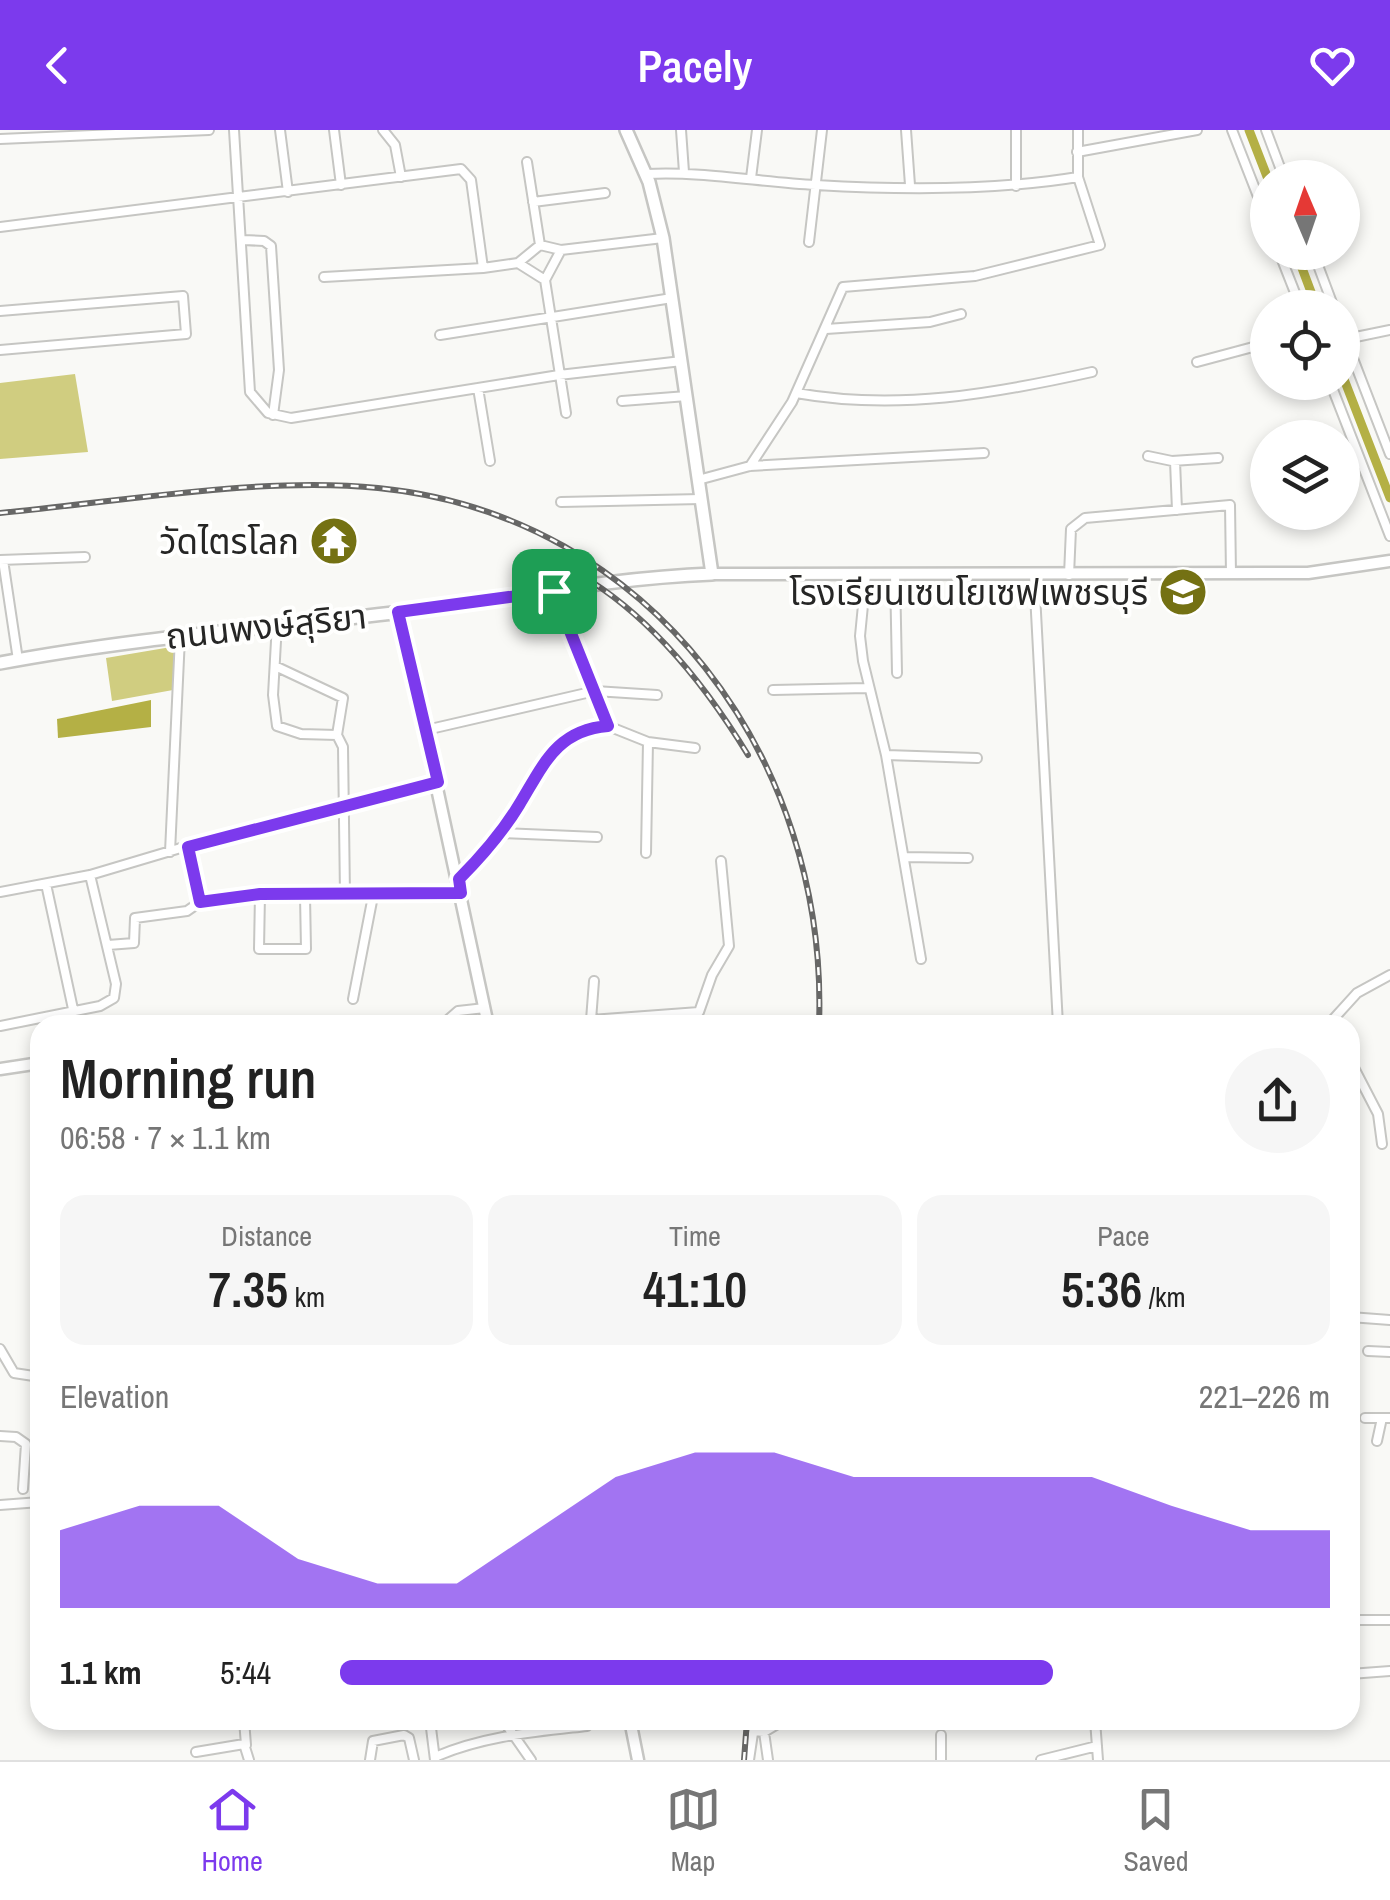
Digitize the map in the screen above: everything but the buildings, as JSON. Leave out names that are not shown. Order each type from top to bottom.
[{"type":"main road","points":[[626,130],[646,174],[663,238],[712,574]]},
{"type":"main road","name":"ถนนพงษ์สุริยา","points":[[0,663],[180,634],[398,612],[660,576],[712,574]]},
{"type":"street","points":[[0,139],[209,130]]},
{"type":"street","points":[[234,130],[250,392],[257,404],[273,415],[290,418],[560,375],[682,361]]},
{"type":"street","points":[[280,130],[288,192]]},
{"type":"street","points":[[334,130],[341,185]]},
{"type":"street","points":[[383,130],[395,146],[401,177]]},
{"type":"street","points":[[681,130],[684,172]]},
{"type":"street","points":[[752,178],[757,130]]},
{"type":"street","points":[[810,242],[822,130]]},
{"type":"street","points":[[906,130],[910,185]]},
{"type":"street","points":[[1016,130],[1016,186]]},
{"type":"street","points":[[750,466],[796,393],[843,287],[974,276],[1100,245],[1078,177],[1078,130]]},
{"type":"street","points":[[1077,152],[1197,130]]},
{"type":"street","points":[[1232,130],[1250,176]]},
{"type":"street","points":[[1266,130],[1277,160]]},
{"type":"street","points":[[528,162],[540,245]]},
{"type":"street","points":[[0,227],[460,169],[471,180],[482,268]]},
{"type":"street","points":[[646,174],[684,172],[815,185],[1016,186],[1078,177]]},
{"type":"street","points":[[533,202],[605,193]]},
{"type":"street","points":[[540,245],[561,250],[663,238]]},
{"type":"street","points":[[243,240],[264,241],[270,246],[279,370],[273,415]]},
{"type":"street","points":[[324,278],[518,263],[540,245]]},
{"type":"street","points":[[561,250],[545,280],[566,413]]},
{"type":"street","points":[[518,263],[545,280]]},
{"type":"street","points":[[0,310],[183,296],[186,334],[0,350]]},
{"type":"street","points":[[440,335],[672,298]]},
{"type":"street","points":[[826,329],[930,322],[961,314]]},
{"type":"street","points":[[1360,333],[1390,330]]},
{"type":"street","points":[[1197,362],[1250,347]]},
{"type":"street","points":[[796,393],[843,401],[928,400],[1092,372]]},
{"type":"street","points":[[1360,376],[1390,454]]},
{"type":"street","points":[[478,388],[490,461]]},
{"type":"street","points":[[622,402],[687,396]]},
{"type":"street","points":[[1337,400],[1390,536]]},
{"type":"street","points":[[698,480],[750,466],[984,453]]},
{"type":"street","points":[[1148,456],[1175,460],[1218,458]]},
{"type":"street","points":[[1175,460],[1177,510]]},
{"type":"street","points":[[562,502],[701,499]]},
{"type":"street","points":[[1069,575],[1074,524],[1085,518],[1230,505],[1231,574]]},
{"type":"street","points":[[18,660],[2,560],[85,557]]},
{"type":"street","points":[[712,574],[1308,573],[1390,560]]},
{"type":"street","points":[[866,574],[860,636],[867,688],[886,755],[921,959]]},
{"type":"street","points":[[895,574],[897,674]]},
{"type":"street","points":[[1034,575],[1057,1015]]},
{"type":"street","points":[[554,591],[608,726]]},
{"type":"street","points":[[398,612],[486,1015]]},
{"type":"street","points":[[277,623],[274,712],[280,728],[336,734]]},
{"type":"street","points":[[170,852],[180,634]]},
{"type":"street","points":[[275,666],[343,698],[336,734],[345,758],[345,895]]},
{"type":"street","points":[[773,690],[867,688]]},
{"type":"street","points":[[426,730],[595,691],[657,695]]},
{"type":"street","points":[[459,879],[500,832],[541,764],[562,740],[608,726],[648,742],[696,748]]},
{"type":"street","points":[[646,853],[648,742]]},
{"type":"street","points":[[886,755],[977,758]]},
{"type":"street","points":[[0,892],[90,875],[438,782]]},
{"type":"street","points":[[500,832],[597,837]]},
{"type":"street","points":[[188,847],[200,902]]},
{"type":"street","points":[[904,858],[968,858]]},
{"type":"street","points":[[670,1015],[699,1012],[712,975],[729,946],[721,862]]},
{"type":"street","points":[[47,1015],[100,1006],[114,998],[108,946],[90,875]]},
{"type":"street","points":[[46,884],[72,1009]]},
{"type":"street","points":[[108,946],[135,942],[135,918],[187,910],[200,902],[260,894],[461,893]]},
{"type":"street","points":[[260,894],[258,948],[300,950],[307,943],[305,896]]},
{"type":"street","points":[[353,999],[373,896]]},
{"type":"street","points":[[1339,1015],[1358,992],[1390,974]]},
{"type":"street","points":[[592,1015],[594,981]]},
{"type":"street","points":[[453,1015],[484,1008]]},
{"type":"street","points":[[0,1026],[30,1019]]},
{"type":"street","points":[[0,1069],[30,1064]]},
{"type":"street","points":[[1360,1079],[1378,1114],[1382,1144]]},
{"type":"street","points":[[1360,1318],[1390,1320]]},
{"type":"street","points":[[0,1348],[14,1373],[30,1376]]},
{"type":"street","points":[[1368,1351],[1390,1352]]},
{"type":"street","points":[[1365,1418],[1386,1418],[1377,1440]]},
{"type":"street","points":[[0,1436],[16,1437],[30,1444]]},
{"type":"street","points":[[22,1489],[26,1444]]},
{"type":"street","points":[[0,1505],[30,1503]]},
{"type":"street","points":[[1360,1620],[1390,1620]]},
{"type":"street","points":[[1360,1674],[1390,1672]]},
{"type":"street","points":[[245,1730],[249,1760]]},
{"type":"street","points":[[431,1730],[435,1759],[461,1746],[550,1730]]},
{"type":"street","points":[[510,1730],[531,1760]]},
{"type":"street","points":[[632,1730],[638,1760]]},
{"type":"street","points":[[749,1760],[763,1730]]},
{"type":"street","points":[[1096,1730],[1098,1760]]},
{"type":"street","points":[[759,1732],[768,1760]]},
{"type":"street","points":[[370,1760],[373,1742],[404,1735],[409,1738],[414,1760]]},
{"type":"street","points":[[941,1735],[941,1760]]},
{"type":"street","points":[[196,1752],[246,1746]]},
{"type":"street","points":[[1041,1760],[1097,1746]]},
{"type":"shaded area","points":[[75,374],[88,452],[0,459],[0,383]]},
{"type":"shaded area","points":[[177,646],[173,690],[112,701],[106,658]]},
{"type":"shaded area","points":[[151,700],[151,727],[58,738],[57,719]]},
{"type":"waterway","points":[[1249,130],[1261,160]]},
{"type":"waterway","points":[[1303,270],[1310,290]]},
{"type":"waterway","points":[[1352,400],[1390,498]]},
{"type":"railway","points":[[0,513],[190,492],[334,485],[378,488],[476,508],[564,546],[641,600],[705,668],[756,746],[793,834],[814,927],[818,1015]]},
{"type":"railway","points":[[579,574],[653,631],[695,678],[748,755]]},
{"type":"railway","points":[[744,1760],[746,1730]]},
{"type":"place","name":"วัดไตรโลก","points":[[334,541]]},
{"type":"place","name":"โรงเรียนเซนโยเซฟเพชรบุรี","points":[[1183,592]]},
{"type":"route","points":[[554,591],[608,726],[592,727],[562,740],[541,764],[519,805],[486,852],[459,879],[461,893],[260,894],[200,902],[188,847],[438,782],[398,612],[554,591]]}]
